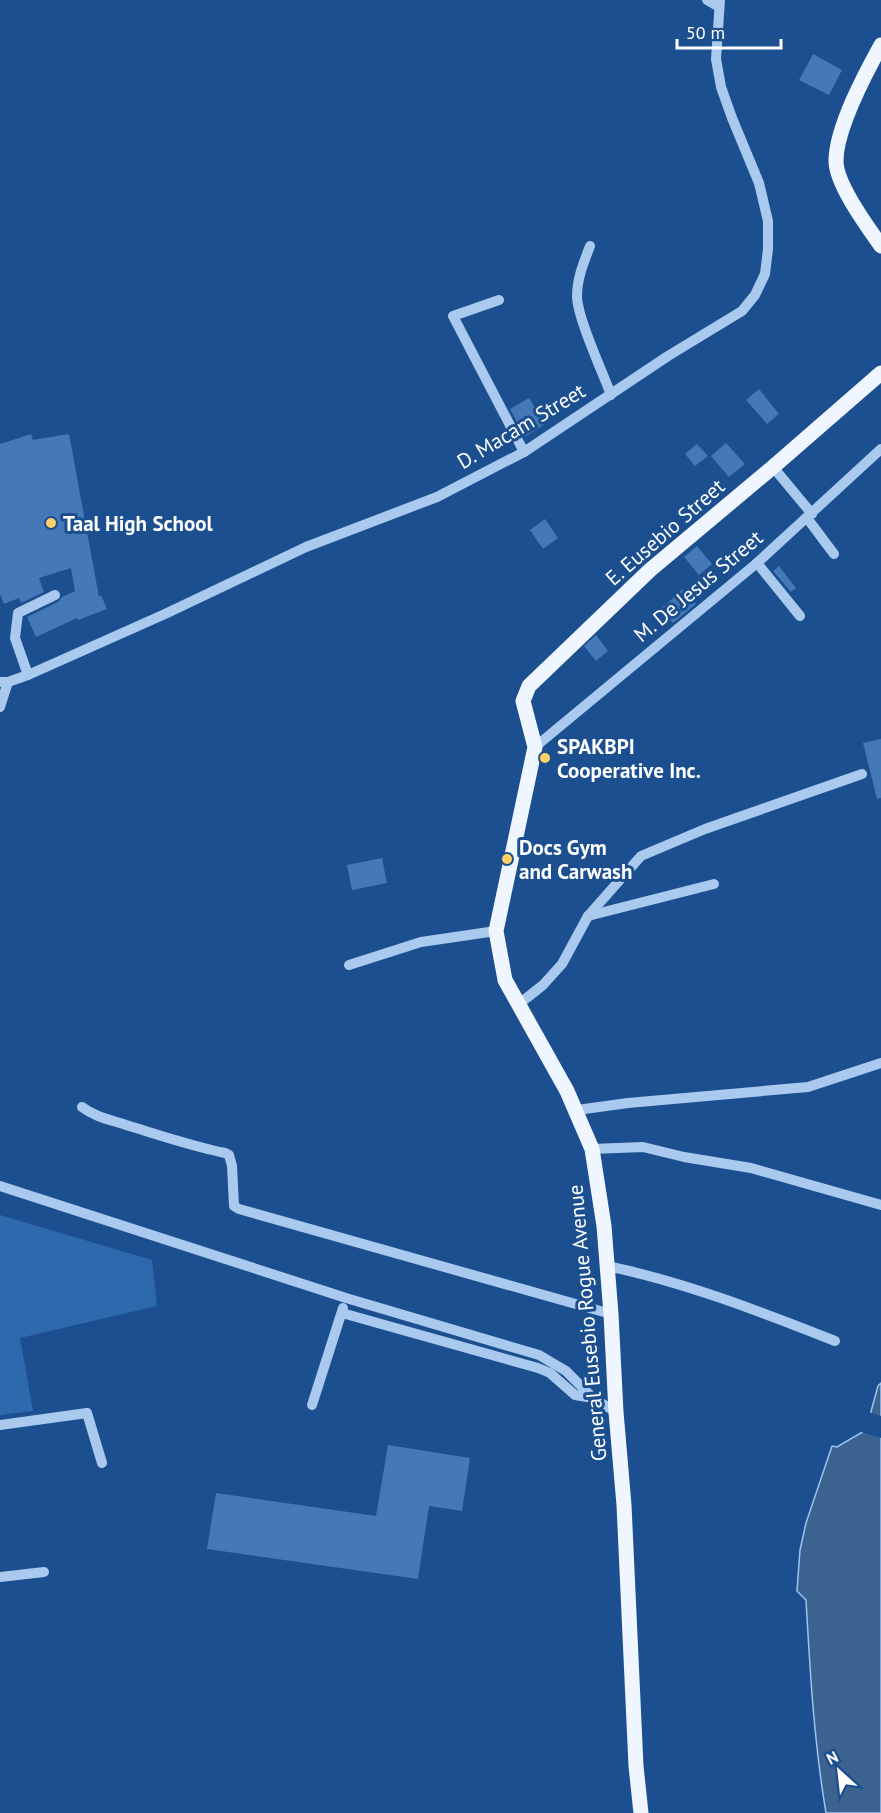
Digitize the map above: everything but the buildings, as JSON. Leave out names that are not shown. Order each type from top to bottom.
[{"type":"main road","points":[[881,45],[840,138],[836,162],[843,184],[861,218],[881,246]]},
{"type":"main road","name":"E. Eusebio Street","points":[[535,747],[523,701],[529,686],[650,570],[881,373]]},
{"type":"main road","name":"General Eusebio Rogue Avenue","points":[[535,747],[496,931],[505,980],[577,1110],[592,1149],[604,1226],[611,1314],[624,1505],[636,1766],[641,1813]]},
{"type":"street","points":[[707,0],[719,4]]},
{"type":"street","name":"D. Macam Street","points":[[4,682],[28,675],[165,614],[306,547],[437,497],[524,452],[742,311],[755,296],[765,274],[768,221],[759,183],[721,87],[716,59],[719,4]]},
{"type":"street","points":[[590,246],[580,274],[577,298],[582,319],[611,395]]},
{"type":"street","points":[[499,300],[453,316],[524,452]]},
{"type":"street","name":"M. De Jesus Street","points":[[535,747],[757,563],[881,449]]},
{"type":"street","points":[[773,467],[810,516],[834,554]]},
{"type":"street","points":[[757,563],[800,616]]},
{"type":"street","points":[[28,675],[15,638],[18,613],[56,595]]},
{"type":"street","points":[[0,707],[4,682]]},
{"type":"street","points":[[519,1004],[543,985],[562,964],[588,916],[641,856],[705,829],[862,774]]},
{"type":"street","points":[[588,916],[714,884]]},
{"type":"street","points":[[349,965],[421,942],[496,931]]},
{"type":"street","points":[[577,1110],[628,1103],[808,1087],[881,1063]]},
{"type":"street","points":[[82,1107],[90,1113],[135,1128],[229,1155],[232,1166],[234,1206],[238,1209],[611,1314]]},
{"type":"street","points":[[592,1149],[643,1147],[684,1157],[751,1168],[881,1205]]},
{"type":"street","points":[[0,1186],[346,1298],[539,1355],[566,1371],[593,1398],[616,1412]]},
{"type":"street","points":[[607,1266],[640,1273],[756,1310],[835,1341]]},
{"type":"street","points":[[312,1405],[346,1298]]},
{"type":"street","points":[[342,1313],[538,1368],[550,1373],[575,1395],[593,1398]]},
{"type":"street","points":[[0,1425],[87,1413],[102,1463]]},
{"type":"street","points":[[0,1577],[44,1572]]},
{"type":"shaded area","points":[[0,1215],[152,1260],[157,1306],[20,1338],[33,1411],[0,1415]]},
{"type":"shaded area","points":[[881,1383],[881,1813],[826,1813],[815,1733],[806,1600],[797,1591],[800,1550],[806,1523],[832,1446],[837,1447],[866,1430],[878,1386]]},
{"type":"pier","points":[[868,1412],[881,1416],[881,1438],[858,1431],[864,1428]]},
{"type":"place","name":"Taal High School","points":[[51,523]]},
{"type":"place","name":"SPAKBPI Cooperative Inc.","points":[[545,758]]},
{"type":"place","name":"Docs Gym and Carwash","points":[[507,859]]}]
